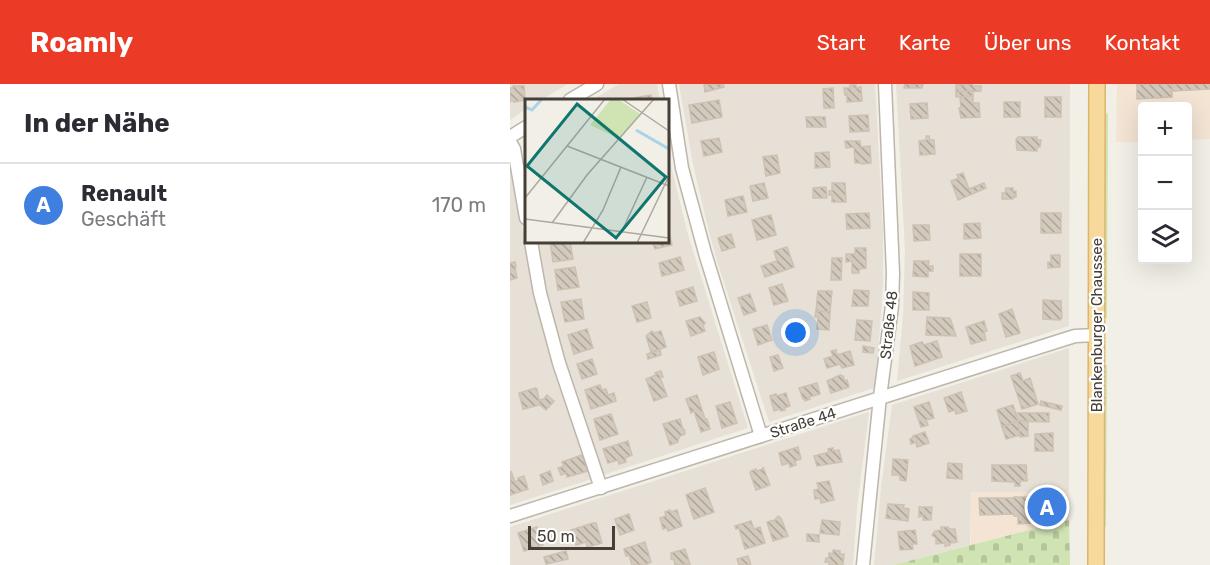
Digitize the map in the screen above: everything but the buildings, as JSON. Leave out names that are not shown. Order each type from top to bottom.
[{"type":"main road","name":"Blankenburger Chaussee","points":[[1096,565],[1097,84]]},
{"type":"street","points":[[572,99],[597,84]]},
{"type":"street","points":[[669,84],[682,168],[705,253],[761,436]]},
{"type":"street","name":"Straße 48","points":[[863,565],[892,306],[893,273],[885,84]]},
{"type":"street","points":[[510,137],[525,128]]},
{"type":"street","points":[[510,142],[514,149],[525,212]]},
{"type":"street","points":[[531,243],[540,293],[559,363],[601,488]]},
{"type":"street","name":"Straße 44","points":[[510,516],[1075,336],[1097,335]]},
{"type":"shaded area","points":[[510,84],[568,84],[543,99],[525,99],[525,110],[510,120]]},
{"type":"shaded area","points":[[619,84],[657,84],[660,99],[594,99]]},
{"type":"shaded area","points":[[679,84],[875,84],[883,231],[883,283],[874,388],[769,422],[708,228],[693,164]]},
{"type":"shaded area","points":[[896,84],[1070,84],[1069,326],[897,381],[903,316],[905,250]]},
{"type":"shaded area","points":[[1117,84],[1210,84],[1210,139],[1192,140],[1192,102],[1138,102],[1138,142],[1116,142]]},
{"type":"shaded area","points":[[669,150],[688,235],[748,428],[603,475],[575,387],[572,388],[544,291],[535,243],[669,243]]},
{"type":"shaded area","points":[[510,157],[528,260],[592,479],[510,505]]},
{"type":"shaded area","points":[[1069,348],[1069,492],[971,492],[970,545],[893,565],[874,565],[892,405]]},
{"type":"shaded area","points":[[869,412],[857,508],[853,565],[510,565],[510,527]]},
{"type":"shaded area","points":[[971,492],[1069,492],[1069,520],[971,545]]},
{"type":"green space","points":[[1108,113],[1107,318],[1103,316],[1103,116]]},
{"type":"green space","points":[[1103,365],[1107,365],[1106,527],[1102,523]]},
{"type":"green space","points":[[1069,520],[1070,565],[893,565]]},
{"type":"place","name":"Renault","points":[[1047,507]]}]
